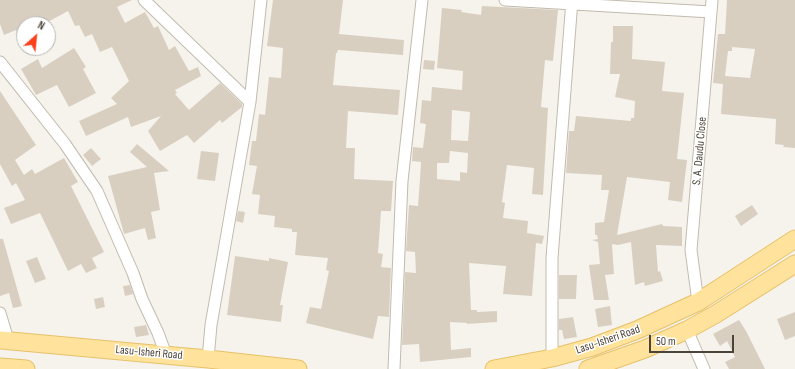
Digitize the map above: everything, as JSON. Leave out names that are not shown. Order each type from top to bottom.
[{"type":"main road","name":"Lasu-Isheri Road","points":[[494,369],[552,358],[592,347],[637,330],[698,302],[795,239]]},
{"type":"main road","name":"Lasu-Isheri Road","points":[[588,369],[645,349],[687,330],[716,314],[795,264]]},
{"type":"main road","name":"Lasu-Isheri Road","points":[[4,340],[298,369]]},
{"type":"main road","points":[[0,366],[26,369]]},
{"type":"street","points":[[144,0],[250,102]]},
{"type":"street","points":[[208,359],[211,325],[250,102],[261,0]]},
{"type":"street","points":[[394,369],[402,181],[422,0]]},
{"type":"street","points":[[506,0],[572,2],[711,12]]},
{"type":"street","name":"S. A. Daudu Close","points":[[698,302],[691,250],[712,0]]},
{"type":"street","points":[[552,358],[552,258],[572,2]]},
{"type":"street","points":[[0,62],[65,144],[97,191],[133,273],[142,299],[158,333],[166,355]]},
{"type":"street","points":[[0,313],[4,340]]},
{"type":"street","points":[[687,330],[704,369]]},
{"type":"building","points":[[0,0],[132,0],[117,7],[125,23],[145,12],[154,28],[158,26],[169,50],[175,46],[189,71],[198,67],[201,76],[175,90],[177,93],[175,94],[189,110],[220,83],[242,104],[242,107],[222,123],[220,120],[194,143],[187,135],[160,151],[148,131],[161,116],[131,127],[128,117],[86,136],[79,121],[117,104],[111,98],[129,81],[112,47],[100,52],[92,34],[85,37],[79,25],[75,26],[68,11],[56,18],[56,16],[16,16],[16,30],[4,35],[0,24]]},
{"type":"building","points":[[273,0],[343,0],[339,34],[404,40],[403,55],[338,50],[336,53],[333,85],[400,90],[398,115],[348,111],[346,148],[355,148],[354,179],[393,181],[391,211],[381,211],[378,253],[383,254],[381,267],[391,268],[389,317],[378,316],[373,339],[306,323],[310,307],[321,309],[329,271],[326,270],[328,258],[295,255],[297,232],[292,232],[292,229],[274,227],[275,216],[258,214],[260,195],[252,194],[257,166],[249,165],[252,141],[256,141],[259,114],[265,115],[269,77],[281,78],[283,48],[267,46]]},
{"type":"building","points":[[727,0],[795,0],[795,148],[783,147],[784,145],[775,144],[776,119],[721,114],[723,84],[713,83],[718,34],[725,34]],"holes":[[[732,47],[755,49],[750,78],[725,76],[728,51],[732,51]]]},
{"type":"building","points":[[482,6],[558,10],[553,61],[545,60],[541,107],[548,108],[543,195],[532,194],[534,168],[507,165],[502,202],[505,203],[503,218],[528,221],[527,233],[544,236],[542,244],[536,243],[532,296],[503,294],[506,266],[469,263],[471,310],[477,310],[477,312],[497,311],[497,322],[467,324],[450,322],[451,350],[471,348],[471,357],[420,362],[419,344],[402,345],[405,272],[416,273],[415,252],[406,251],[409,205],[418,206],[420,179],[421,162],[412,161],[413,147],[423,148],[426,124],[420,123],[422,100],[431,101],[432,87],[462,90],[463,71],[437,68],[442,8],[462,10],[461,12],[481,15]],"holes":[[[452,110],[470,112],[468,141],[451,140]],[[450,151],[468,153],[467,173],[460,172],[460,181],[437,179],[437,163],[449,163]]]},
{"type":"building","points":[[613,26],[633,26],[632,59],[665,62],[662,91],[684,93],[677,159],[687,160],[682,202],[668,200],[670,182],[627,177],[617,235],[662,224],[663,226],[682,227],[682,246],[656,245],[658,272],[660,271],[663,281],[645,286],[644,282],[635,285],[631,242],[618,245],[612,244],[614,274],[605,275],[609,300],[594,300],[589,265],[600,264],[598,242],[592,240],[598,239],[597,235],[595,235],[595,223],[604,222],[609,190],[601,190],[602,175],[566,173],[569,131],[574,131],[576,116],[631,121],[631,118],[634,118],[635,101],[615,97],[620,74],[610,74]]},
{"type":"building","points":[[74,48],[86,67],[83,69],[96,93],[69,107],[57,85],[36,95],[21,69],[38,59],[42,68]]},
{"type":"building","points":[[424,60],[435,61],[434,70],[423,69]]},
{"type":"building","points":[[0,91],[36,145],[15,160],[24,175],[32,169],[35,174],[64,158],[78,182],[71,186],[104,252],[92,258],[97,268],[86,273],[81,264],[68,271],[40,213],[11,224],[4,208],[25,200],[16,183],[12,186],[0,164]]},
{"type":"building","points":[[137,144],[169,171],[154,173],[160,210],[151,212],[156,238],[148,240],[145,228],[124,234],[108,176],[147,167],[130,152]]},
{"type":"building","points":[[91,148],[101,159],[92,166],[83,155]]},
{"type":"building","points":[[201,151],[219,153],[215,181],[197,179]]},
{"type":"building","points":[[752,205],[758,214],[741,226],[735,216]]},
{"type":"building","points":[[238,211],[245,212],[243,223],[236,221]]},
{"type":"building","points":[[0,239],[3,239],[22,306],[13,308],[9,293],[0,296]]},
{"type":"building","points":[[235,256],[269,261],[269,258],[288,262],[280,305],[283,305],[281,322],[227,315]]},
{"type":"building","points":[[37,257],[46,279],[35,283],[26,261]]},
{"type":"building","points":[[559,275],[577,275],[576,299],[559,299]]},
{"type":"building","points":[[130,285],[133,294],[125,296],[123,286]]},
{"type":"building","points":[[103,297],[105,307],[96,309],[94,299]]},
{"type":"building","points":[[610,306],[612,325],[598,327],[595,309]]},
{"type":"building","points":[[795,312],[795,336],[785,340],[777,319]]},
{"type":"building","points":[[573,317],[577,337],[564,339],[562,330],[559,330],[559,319]]},
{"type":"building","points":[[739,320],[765,369],[729,369],[725,362],[735,357],[727,341],[720,346],[713,334]]},
{"type":"building","points":[[146,325],[149,335],[136,337],[134,327]]}]
